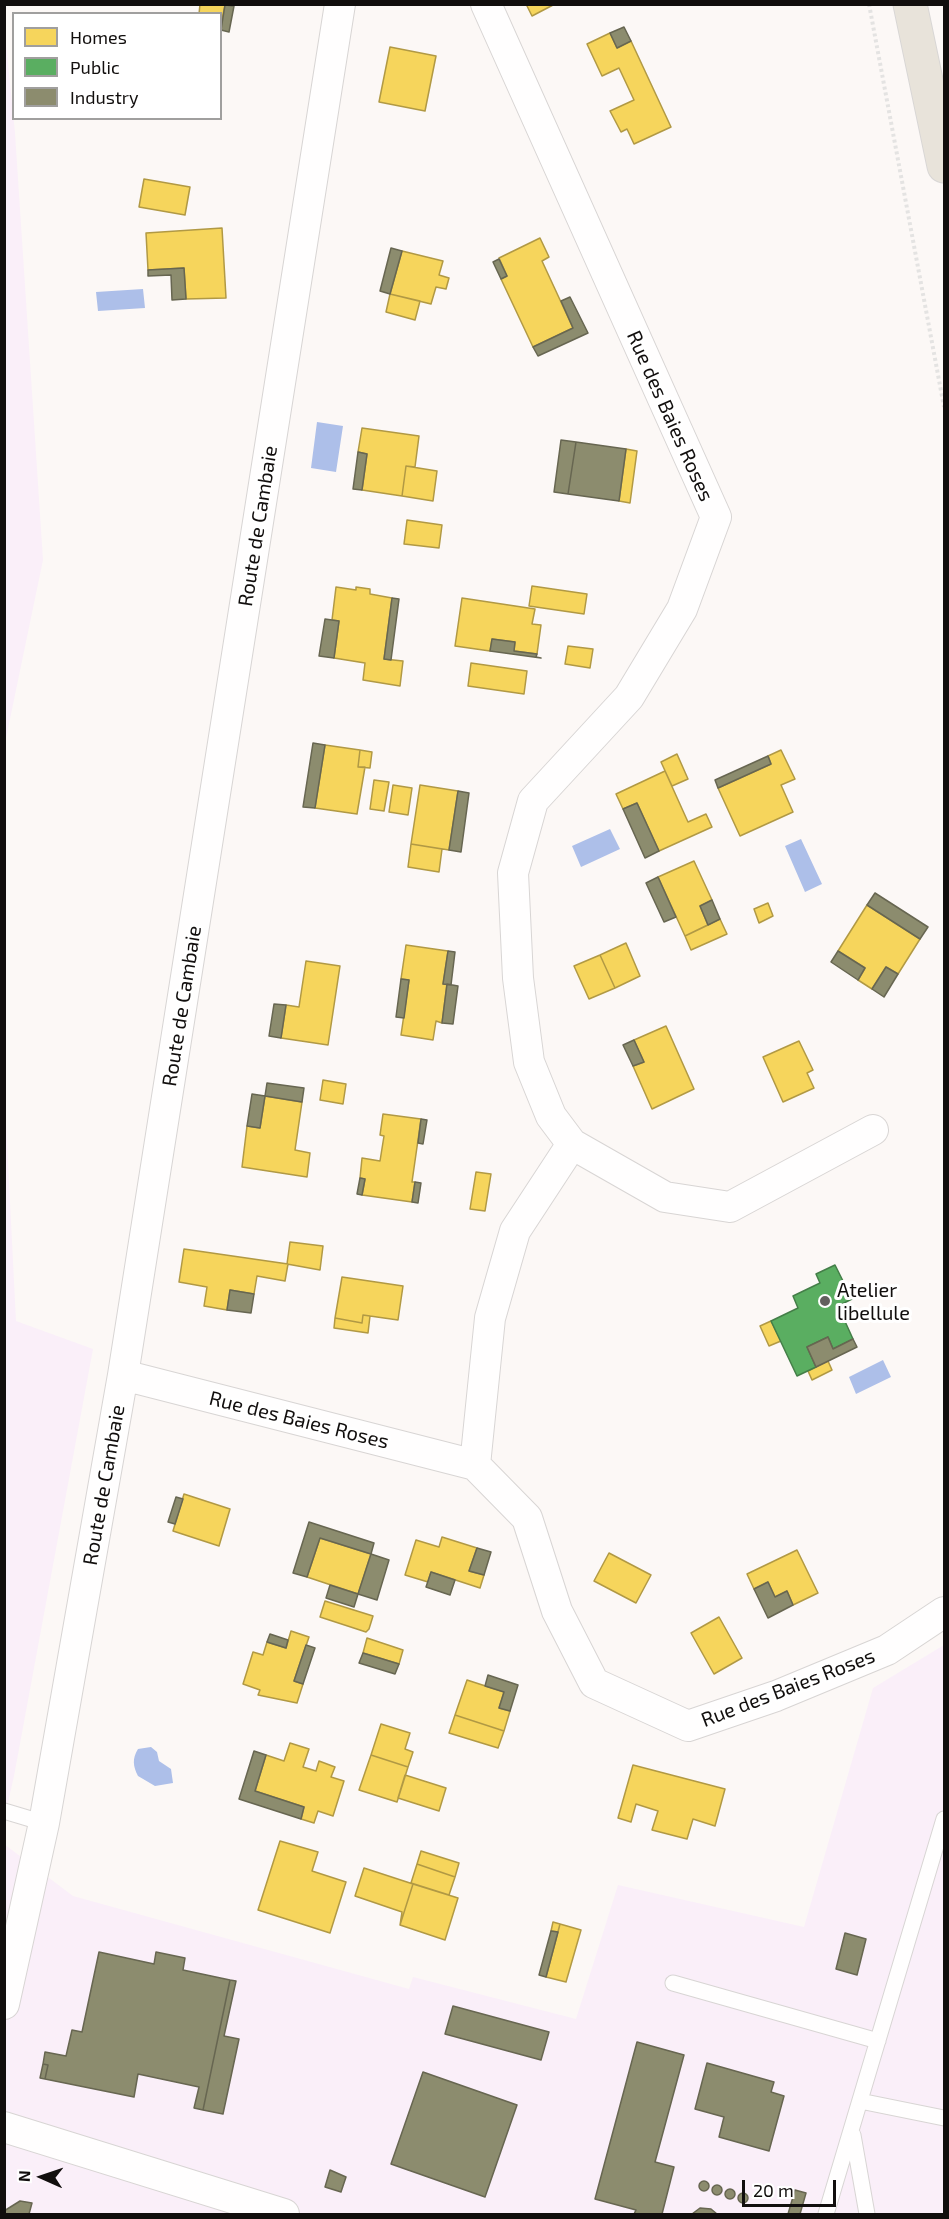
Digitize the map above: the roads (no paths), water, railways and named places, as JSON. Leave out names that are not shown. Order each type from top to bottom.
[{"type":"highway","points":[[910,4],[945,166]]},
{"type":"street","name":"Route de Cambaie","points":[[4,2004],[44,1823],[123,1375],[340,4]]},
{"type":"street","name":"Rue des Baies Roses","points":[[486,4],[716,517],[682,609],[629,697],[532,801],[513,873],[518,978],[529,1062],[551,1116],[572,1144],[665,1197],[730,1207],[873,1130]]},
{"type":"street","points":[[475,1465],[490,1318],[515,1232],[572,1144]]},
{"type":"street","name":"Rue des Baies Roses","points":[[123,1375],[475,1465],[527,1518],[557,1611],[594,1683],[688,1726],[776,1696],[887,1650],[945,1612]]},
{"type":"street","points":[[4,2127],[284,2214]]},
{"type":"lane","points":[[4,1811],[44,1823]]},
{"type":"lane","points":[[826,2214],[945,1819]]},
{"type":"lane","points":[[673,1983],[878,2041]]},
{"type":"lane","points":[[860,2101],[945,2118]]},
{"type":"lane","points":[[852,2130],[867,2214]]},
{"type":"water","points":[[143,289],[145,308],[98,311],[96,292]]},
{"type":"water","points":[[317,422],[343,426],[336,472],[311,468]]},
{"type":"water","points":[[610,829],[620,849],[581,867],[572,846]]},
{"type":"water","points":[[801,839],[822,884],[805,892],[785,846]]},
{"type":"water","points":[[883,1360],[891,1377],[856,1394],[849,1377]]},
{"type":"water","points":[[151,1747],[157,1752],[159,1761],[171,1769],[173,1783],[155,1786],[138,1776],[134,1762],[136,1753],[138,1749]]},
{"type":"place","name":"Atelier libellule","points":[[825,1301]]}]
